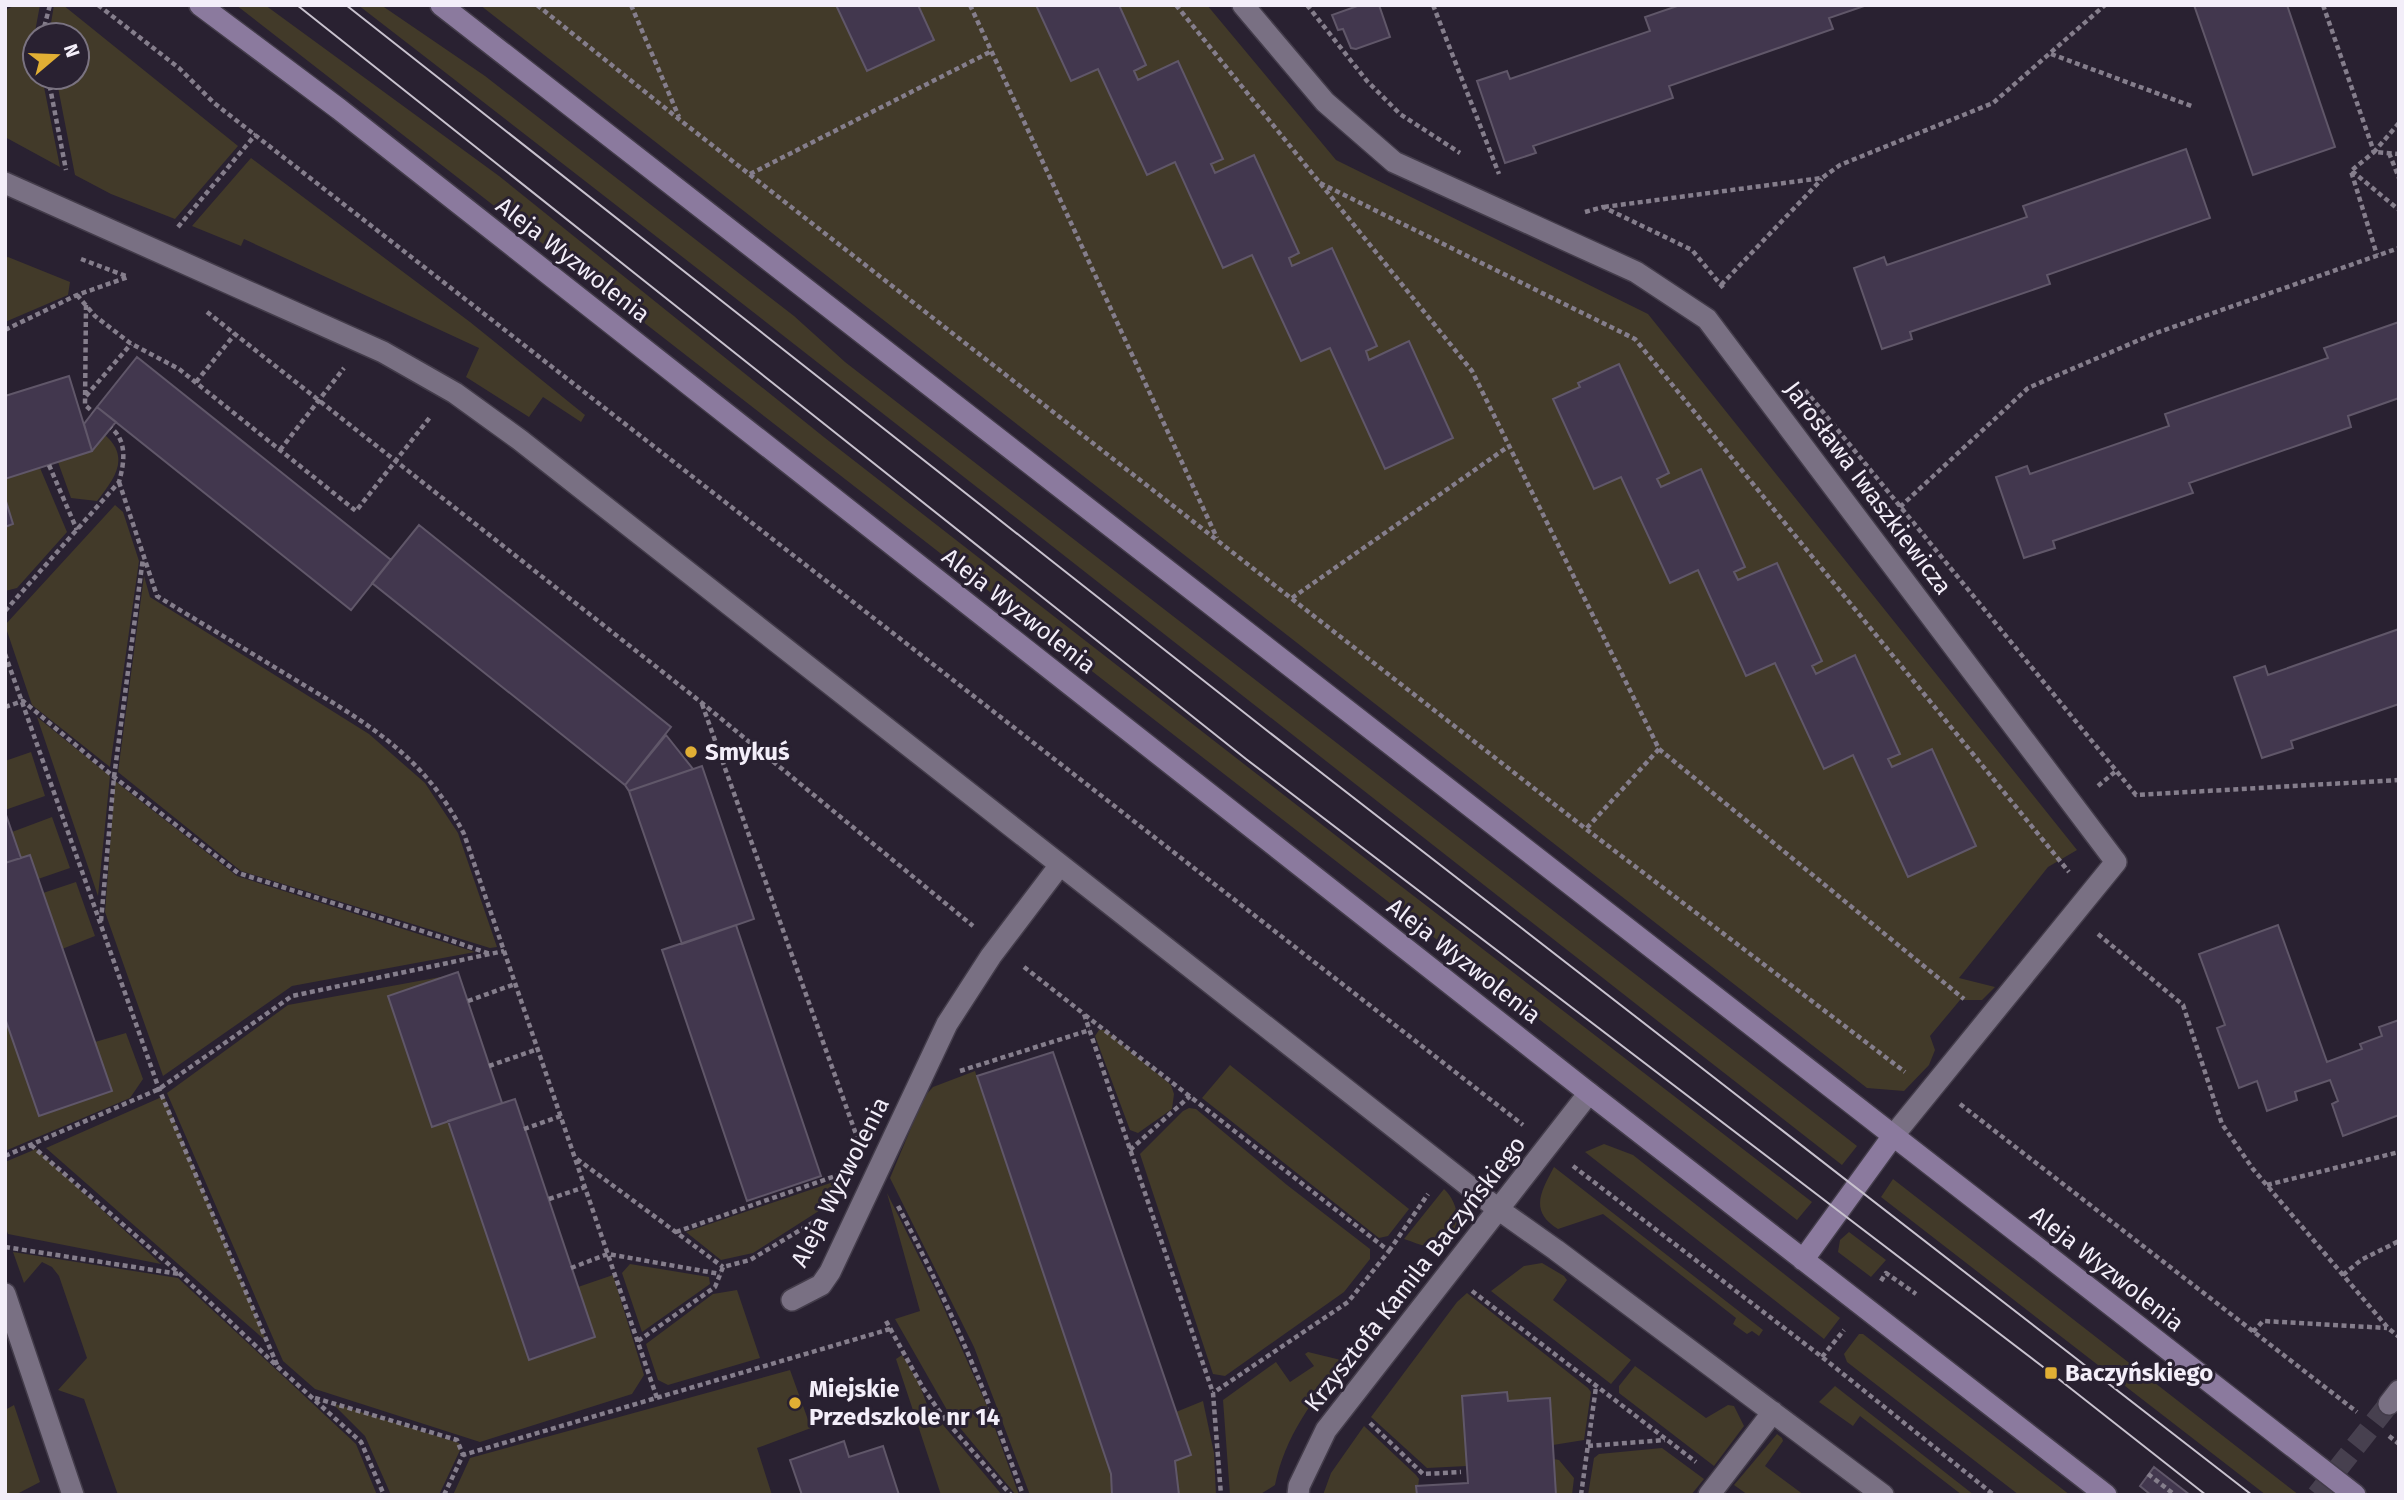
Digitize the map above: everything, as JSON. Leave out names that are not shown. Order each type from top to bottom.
[{"type":"main road","name":"Aleja Wyzwolenia","points":[[200,5],[350,117],[1589,1093],[2106,1495]]},
{"type":"main road","name":"Aleja Wyzwolenia","points":[[441,5],[2355,1495]]},
{"type":"main road","points":[[1803,1260],[1894,1136]]},
{"type":"street","name":"Jarosława Iwaszkiewicza","points":[[1243,5],[1325,102],[1395,162],[1636,272],[1707,319],[2116,862],[1894,1136]]},
{"type":"street","points":[[5,183],[364,343],[451,391],[520,440],[1498,1209],[1883,1495]]},
{"type":"street","points":[[5,204],[27,193]]},
{"type":"street","name":"Aleja Wyzwolenia","points":[[792,1300],[821,1285],[845,1240],[873,1165],[918,1085],[947,1024],[998,947],[1060,865]]},
{"type":"street","name":"Krzysztofa Kamila Baczyńskiego","points":[[1298,1495],[1299,1486],[1326,1430],[1589,1093]]},
{"type":"street","points":[[5,1294],[73,1495]]},
{"type":"street","points":[[1714,1488],[1773,1412]]},
{"type":"path","points":[[99,5],[179,68],[214,103],[1533,1133]]},
{"type":"path","points":[[537,5],[680,120],[1586,829],[1916,1080]]},
{"type":"path","points":[[631,5],[680,120]]},
{"type":"path","points":[[970,5],[1218,540]]},
{"type":"path","points":[[1176,5],[1472,371],[1659,749],[1988,1019]]},
{"type":"path","points":[[1433,5],[1502,182]]},
{"type":"path","points":[[1721,285],[1822,178],[1840,165],[1993,103],[2105,5]]},
{"type":"path","points":[[2323,5],[2374,152]]},
{"type":"path","points":[[750,174],[992,51]]},
{"type":"path","points":[[2051,54],[2194,107]]},
{"type":"path","points":[[51,91],[66,170]]},
{"type":"path","points":[[2351,171],[2374,152],[2399,123]]},
{"type":"path","points":[[81,258],[145,284],[158,251],[256,134]]},
{"type":"path","points":[[2374,152],[2399,154]]},
{"type":"path","points":[[2389,153],[2399,178]]},
{"type":"path","points":[[2351,171],[2399,210]]},
{"type":"path","points":[[2351,171],[2377,255]]},
{"type":"path","points":[[1603,207],[1822,178]]},
{"type":"path","points":[[1320,183],[1635,339],[2089,896]]},
{"type":"path","points":[[1900,507],[2028,388],[2153,334],[2399,248]]},
{"type":"path","points":[[5,330],[77,295],[128,277]]},
{"type":"path","points":[[77,295],[95,316],[131,344],[179,369],[356,511],[451,391]]},
{"type":"path","points":[[86,304],[85,405],[93,412]]},
{"type":"path","points":[[201,307],[702,703],[998,947],[1389,1251]]},
{"type":"path","points":[[196,382],[235,334]]},
{"type":"path","points":[[280,450],[364,343]]},
{"type":"path","points":[[86,397],[131,344]]},
{"type":"path","points":[[5,611],[119,482],[125,460],[118,433],[111,428]]},
{"type":"path","points":[[1292,598],[1509,446]]},
{"type":"path","points":[[50,465],[77,530]]},
{"type":"path","points":[[119,482],[157,596],[369,725],[416,764],[451,807],[464,834],[657,1398]]},
{"type":"path","points":[[1890,494],[2136,795],[2399,780]]},
{"type":"path","points":[[101,925],[114,777],[143,554]]},
{"type":"path","points":[[5,654],[159,1089],[278,1367]]},
{"type":"path","points":[[23,701],[114,777],[238,873],[490,954]]},
{"type":"path","points":[[5,707],[23,701]]},
{"type":"path","points":[[702,703],[863,1154],[873,1165],[924,1256],[971,1359],[1023,1495]]},
{"type":"path","points":[[1586,829],[1659,749]]},
{"type":"path","points":[[2074,914],[2183,1005],[2222,1124],[2267,1185],[2388,1328],[2399,1337]]},
{"type":"path","points":[[5,1156],[159,1089],[292,996],[504,951]]},
{"type":"path","points":[[468,1001],[515,984]]},
{"type":"path","points":[[1084,1014],[1213,1393],[1221,1495]]},
{"type":"path","points":[[918,1085],[1090,1030]]},
{"type":"path","points":[[489,1066],[538,1049]]},
{"type":"path","points":[[1130,1150],[1190,1096]]},
{"type":"path","points":[[1953,1099],[2367,1420]]},
{"type":"path","points":[[524,1129],[561,1116]]},
{"type":"path","points":[[31,1145],[180,1274],[360,1442],[384,1495]]},
{"type":"path","points":[[2267,1185],[2399,1152]]},
{"type":"path","points":[[575,1157],[723,1267]]},
{"type":"path","points":[[1566,1160],[1822,1357],[1994,1495]]},
{"type":"path","points":[[676,1233],[873,1165]]},
{"type":"path","points":[[1213,1393],[1348,1302],[1389,1251],[1446,1168]]},
{"type":"path","points":[[549,1199],[585,1186]]},
{"type":"path","points":[[723,1267],[750,1259],[825,1216]]},
{"type":"path","points":[[2343,1275],[2361,1260],[2399,1241]]},
{"type":"path","points":[[5,1247],[180,1274]]},
{"type":"path","points":[[572,1268],[608,1254],[720,1274]]},
{"type":"path","points":[[638,1341],[715,1287],[723,1267]]},
{"type":"path","points":[[1448,1273],[1666,1440],[1714,1488]]},
{"type":"path","points":[[1876,1287],[1886,1273],[1916,1294]]},
{"type":"path","points":[[886,1321],[923,1388],[947,1422],[1011,1495]]},
{"type":"path","points":[[2253,1332],[2263,1321],[2388,1328]]},
{"type":"path","points":[[1822,1357],[1848,1325]]},
{"type":"path","points":[[463,1455],[890,1329]]},
{"type":"path","points":[[1581,1495],[1597,1387]]},
{"type":"path","points":[[311,1397],[457,1440],[463,1455],[444,1495]]},
{"type":"path","points":[[1347,1402],[1423,1474],[1461,1472]]},
{"type":"path","points":[[2388,1436],[2399,1444]]},
{"type":"path","points":[[1588,1446],[1666,1440]]},
{"type":"path","points":[[2148,1474],[2175,1495]]},
{"type":"shaded area","points":[[16,5],[40,5],[37,21],[21,21],[21,91],[45,91],[60,167],[5,137],[5,10]]},
{"type":"shaded area","points":[[54,5],[63,5],[83,21],[51,21]]},
{"type":"shaded area","points":[[236,5],[265,5],[499,176],[825,438],[1812,1202],[1797,1220]]},
{"type":"shaded area","points":[[358,5],[381,5],[485,76],[794,316],[845,362],[1857,1146],[1842,1165]]},
{"type":"shaded area","points":[[480,5],[1207,5],[1336,160],[1648,314],[2077,850],[2048,867],[1959,978],[1995,987],[1982,1000],[1960,1000],[1930,1036],[1935,1050],[1929,1065],[1904,1091],[1867,1088]]},
{"type":"shaded area","points":[[91,28],[238,146],[175,219],[111,194],[75,175],[59,91],[91,91]]},
{"type":"shaded area","points":[[251,158],[470,322],[585,415],[581,422],[543,397],[529,417],[466,377],[479,348],[244,239],[241,246],[192,226]]},
{"type":"shaded area","points":[[5,258],[70,282],[68,295],[5,322]]},
{"type":"shaded area","points":[[105,435],[117,452],[114,477],[97,501],[71,498],[58,462],[92,451]]},
{"type":"shaded area","points":[[40,468],[67,532],[17,588],[5,591],[5,527],[13,524],[5,498],[5,479]]},
{"type":"shaded area","points":[[115,505],[123,512],[139,561],[110,767],[32,705],[5,625]]},
{"type":"shaded area","points":[[144,576],[150,597],[369,734],[425,783],[458,833],[497,947],[490,948],[241,871],[118,772]]},
{"type":"shaded area","points":[[37,717],[110,776],[98,896]]},
{"type":"shaded area","points":[[31,752],[45,796],[5,810],[5,761]]},
{"type":"shaded area","points":[[115,781],[237,876],[475,952],[292,986],[163,1076],[105,912]]},
{"type":"shaded area","points":[[52,817],[70,868],[38,879],[30,855],[21,858],[12,832]]},
{"type":"shaded area","points":[[76,882],[95,936],[62,949],[43,893]]},
{"type":"shaded area","points":[[446,976],[388,996],[432,1126],[448,1121],[529,1360],[595,1337],[578,1287],[613,1275],[644,1375],[632,1394],[480,1442],[315,1389],[283,1361],[167,1093],[288,1005]]},
{"type":"shaded area","points":[[5,1018],[39,1116],[111,1091],[95,1042],[126,1033],[143,1079],[130,1098],[5,1151]]},
{"type":"shaded area","points":[[1099,1030],[1105,1030],[1171,1085],[1174,1094],[1172,1109],[1138,1133],[1130,1130],[1095,1036]]},
{"type":"shaded area","points":[[1230,1065],[1409,1209],[1388,1236],[1379,1238],[1202,1098]]},
{"type":"shaded area","points":[[975,1071],[1111,1474],[1112,1495],[1030,1495],[974,1347],[890,1178],[924,1097],[933,1087]]},
{"type":"shaded area","points":[[164,1096],[267,1342],[46,1148]]},
{"type":"shaded area","points":[[1189,1108],[1196,1109],[1287,1185],[1370,1249],[1370,1259],[1344,1292],[1225,1376],[1213,1374],[1140,1154]]},
{"type":"shaded area","points":[[1604,1144],[1633,1155],[1840,1318],[1824,1339],[1585,1152]]},
{"type":"shaded area","points":[[36,1149],[161,1264],[8,1234],[5,1226],[5,1162]]},
{"type":"shaded area","points":[[1554,1167],[1763,1330],[1759,1336],[1752,1331],[1747,1334],[1733,1324],[1736,1318],[1603,1214],[1558,1229],[1549,1222],[1540,1208],[1540,1200]]},
{"type":"shaded area","points":[[851,1176],[825,1207],[753,1253],[721,1260],[686,1232]]},
{"type":"shaded area","points":[[1893,1179],[2299,1495],[2266,1495],[1881,1197]]},
{"type":"shaded area","points":[[1444,1189],[1456,1211],[1456,1228],[1452,1235],[1446,1241],[1433,1246],[1404,1239]]},
{"type":"shaded area","points":[[887,1193],[939,1297],[987,1406],[1019,1495],[1016,1495],[951,1417],[895,1319],[920,1311]]},
{"type":"shaded area","points":[[1849,1232],[1886,1260],[1871,1277],[1838,1252],[1840,1240]]},
{"type":"shaded area","points":[[13,1252],[178,1278],[356,1444],[377,1495],[118,1495],[84,1399],[58,1390],[87,1358],[59,1276],[52,1267],[42,1262],[24,1283]]},
{"type":"shaded area","points":[[1542,1263],[1567,1280],[1553,1300],[1631,1360],[1611,1384],[1491,1291],[1524,1266]]},
{"type":"shaded area","points":[[630,1264],[709,1277],[710,1284],[642,1332],[622,1273]]},
{"type":"shaded area","points":[[737,1290],[760,1358],[668,1385],[658,1380],[646,1344],[713,1294]]},
{"type":"shaded area","points":[[1467,1293],[1588,1388],[1591,1392],[1584,1440],[1553,1445],[1550,1398],[1508,1401],[1506,1392],[1462,1396],[1467,1466],[1427,1468],[1371,1417],[1457,1302]]},
{"type":"shaded area","points":[[1859,1334],[1863,1334],[2070,1495],[2019,1495],[1847,1362],[1844,1354]]},
{"type":"shaded area","points":[[1308,1352],[1349,1362],[1324,1388],[1302,1418],[1285,1451],[1275,1485],[1259,1495],[1230,1495],[1223,1400],[1276,1362],[1290,1382],[1314,1366],[1305,1354]]},
{"type":"shaded area","points":[[902,1355],[918,1381],[928,1407],[1002,1495],[941,1495],[896,1359]]},
{"type":"shaded area","points":[[1635,1366],[1706,1418],[1728,1405],[1734,1406],[1744,1426],[1714,1466],[1619,1393],[1619,1386]]},
{"type":"shaded area","points":[[790,1370],[811,1428],[757,1448],[772,1495],[453,1495],[470,1458]]},
{"type":"shaded area","points":[[1835,1386],[1974,1495],[1962,1495],[1860,1416],[1853,1426],[1819,1402]]},
{"type":"shaded area","points":[[1203,1401],[1214,1453],[1216,1495],[1179,1495],[1175,1461],[1176,1412]]},
{"type":"shaded area","points":[[332,1403],[459,1443],[461,1448],[439,1495],[391,1495],[365,1436]]},
{"type":"shaded area","points":[[14,1405],[40,1482],[15,1495],[8,1495],[5,1489],[5,1410]]},
{"type":"shaded area","points":[[1364,1426],[1416,1475],[1419,1479],[1417,1495],[1323,1495],[1331,1473]]},
{"type":"shaded area","points":[[1777,1434],[1783,1441],[1765,1466],[1804,1495],[1748,1495],[1734,1485]]},
{"type":"shaded area","points":[[1662,1448],[1704,1479],[1691,1495],[1588,1495],[1594,1458],[1599,1454]]},
{"type":"shaded area","points":[[1554,1459],[1559,1460],[1574,1478],[1572,1495],[1556,1495]]},
{"type":"building","points":[[836,5],[918,5],[934,40],[867,71]]},
{"type":"building","points":[[1036,5],[1119,5],[1146,65],[1134,71],[1138,80],[1178,61],[1223,159],[1211,164],[1215,173],[1254,155],[1299,253],[1289,258],[1292,266],[1332,248],[1377,346],[1366,351],[1369,360],[1409,341],[1453,438],[1385,469],[1330,348],[1301,361],[1252,255],[1223,268],[1175,162],[1147,175],[1098,69],[1071,81]]},
{"type":"building","points":[[1360,5],[1379,5],[1390,37],[1356,49],[1351,48],[1343,29],[1338,30],[1332,15]]},
{"type":"building","points":[[1680,5],[1867,5],[1829,18],[1833,29],[1669,86],[1673,98],[1533,146],[1536,153],[1505,163],[1477,81],[1507,71],[1510,79],[1650,31],[1645,17]]},
{"type":"building","points":[[2194,5],[2287,5],[2335,147],[2253,175]]},
{"type":"building","points":[[2186,149],[2210,218],[2047,275],[2050,284],[1910,332],[1912,339],[1882,349],[1854,268],[1884,257],[1887,265],[2027,217],[2023,206]]},
{"type":"building","points":[[2399,322],[2399,398],[2348,416],[2351,427],[2189,483],[2193,493],[2053,541],[2055,548],[2024,558],[1996,477],[2027,466],[2030,474],[2169,426],[2165,414],[2328,358],[2324,348]]},
{"type":"building","points":[[137,357],[391,560],[351,610],[97,407]]},
{"type":"building","points":[[1619,364],[1669,473],[1657,479],[1661,487],[1701,469],[1745,567],[1734,572],[1738,580],[1777,563],[1822,661],[1812,666],[1816,674],[1855,655],[1900,754],[1888,759],[1892,767],[1932,749],[1976,846],[1908,877],[1853,755],[1824,769],[1775,663],[1746,676],[1698,570],[1670,583],[1621,477],[1594,489],[1553,399],[1580,387],[1578,383]]},
{"type":"building","points":[[69,376],[92,451],[5,479],[5,396]]},
{"type":"building","points":[[97,407],[116,422],[92,451],[84,424]]},
{"type":"building","points":[[5,498],[13,524],[5,527]]},
{"type":"building","points":[[419,525],[671,727],[625,785],[372,583]]},
{"type":"building","points":[[2399,629],[2399,704],[2291,741],[2293,748],[2262,758],[2234,677],[2265,666],[2268,675]]},
{"type":"building","points":[[666,735],[693,769],[629,791],[625,785]]},
{"type":"building","points":[[702,766],[754,919],[682,944],[629,791]]},
{"type":"building","points":[[5,812],[21,858],[5,863]]},
{"type":"building","points":[[30,855],[112,1091],[39,1116],[5,1018],[5,863]]},
{"type":"building","points":[[736,925],[821,1176],[747,1201],[662,950]]},
{"type":"building","points":[[2278,925],[2327,1062],[2362,1049],[2360,1044],[2382,1036],[2379,1027],[2399,1020],[2399,1115],[2343,1136],[2332,1104],[2338,1101],[2330,1080],[2295,1092],[2297,1100],[2267,1111],[2257,1081],[2239,1088],[2217,1028],[2225,1025],[2199,954]]},
{"type":"building","points":[[458,972],[502,1103],[432,1127],[388,996]]},
{"type":"building","points":[[1053,1052],[1191,1455],[1175,1461],[1179,1495],[1112,1495],[1111,1474],[977,1076]]},
{"type":"building","points":[[515,1099],[595,1337],[529,1360],[448,1121]]},
{"type":"building","points":[[1507,1392],[1508,1401],[1550,1398],[1556,1495],[1417,1495],[1416,1486],[1468,1483],[1462,1396]]},
{"type":"building","points":[[844,1441],[849,1457],[883,1446],[899,1495],[802,1495],[790,1460]]},
{"type":"building","points":[[2154,1467],[2190,1495],[2151,1495],[2140,1486]]},
{"type":"tunnel","points":[[2317,1495],[2389,1404]]},
{"type":"tram line","points":[[297,5],[1246,759],[2051,1373],[2206,1495]]},
{"type":"tram line","points":[[346,5],[1265,729],[2252,1495]]},
{"type":"place","name":"Smykuś","points":[[691,752]]},
{"type":"place","name":"Baczyńskiego","points":[[2051,1373]]},
{"type":"place","name":"Miejskie Przedszkole nr 14","points":[[795,1403]]}]
